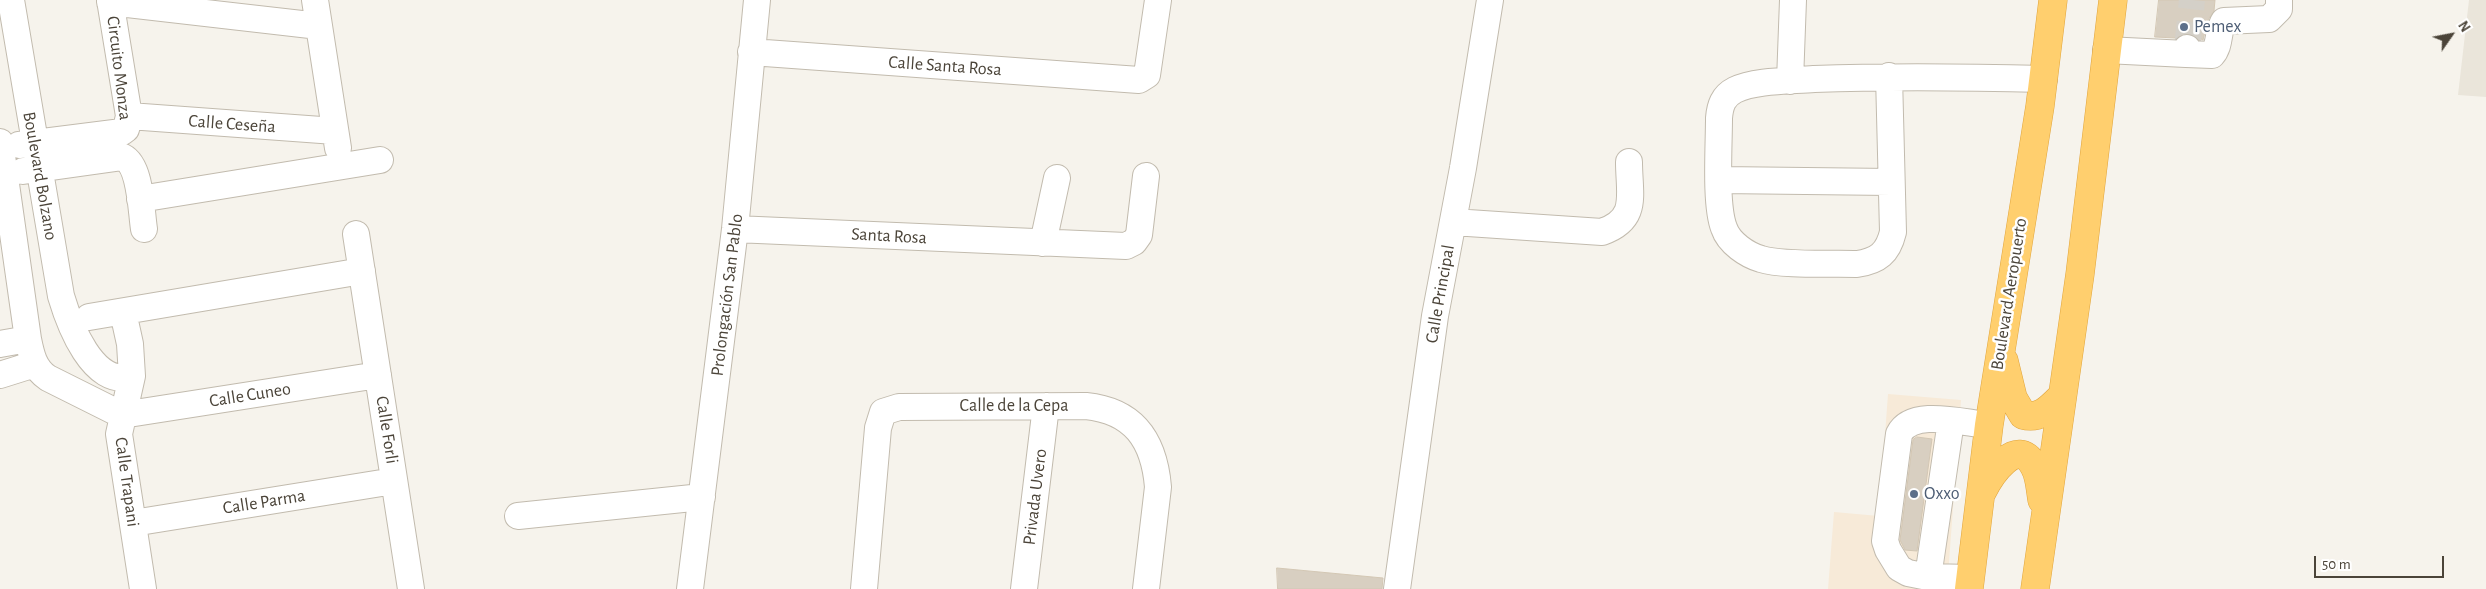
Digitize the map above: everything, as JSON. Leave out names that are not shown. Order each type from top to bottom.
[{"type":"highway","name":"Boulevard Aeropuerto","points":[[1970,584],[1988,425],[2044,78],[2053,0]]},
{"type":"highway","points":[[2035,589],[2080,274],[2113,0]]},
{"type":"highway","points":[[2000,344],[2010,391],[2018,409],[2024,415],[2030,417],[2046,412],[2062,396]]},
{"type":"highway","points":[[1978,501],[1987,481],[2003,461],[2010,456],[2019,455],[2027,458],[2034,464],[2038,475],[2044,534]]},
{"type":"street","name":"Boulevard Bolzano","points":[[10,0],[61,296],[75,337],[96,364],[114,376],[125,378],[132,376]]},
{"type":"street","points":[[315,0],[341,166]]},
{"type":"street","name":"Prolongación San Pablo","points":[[690,589],[735,229],[757,0]]},
{"type":"street","name":"Calle Santa Rosa","points":[[751,52],[1139,80],[1148,75],[1158,0]]},
{"type":"street","name":"Calle Principal","points":[[1397,589],[1427,368],[1490,0]]},
{"type":"street","points":[[1790,81],[1794,0]]},
{"type":"street","points":[[2106,50],[2187,51],[2212,55],[2216,50],[2221,25],[2224,20],[2269,19],[2279,8],[2280,0]]},
{"type":"street","name":"Circuito Monza","points":[[0,145],[35,143],[122,132],[128,126],[129,116],[110,1]]},
{"type":"street","points":[[110,1],[319,26]]},
{"type":"street","points":[[1889,76],[1893,232],[1890,245],[1882,256],[1857,264],[1762,260],[1747,253],[1733,242],[1724,230],[1720,211],[1718,118],[1720,106],[1725,97],[1744,87],[1790,81],[1889,76],[2044,78]]},
{"type":"street","name":"Calle Ceseña","points":[[129,116],[335,131]]},
{"type":"street","name":"Boulevard Bolzano","points":[[0,145],[28,339],[41,371]]},
{"type":"street","points":[[5,174],[123,157],[131,162],[135,170],[144,230]]},
{"type":"street","points":[[140,199],[380,160]]},
{"type":"street","points":[[1453,222],[1602,232],[1614,228],[1627,217],[1629,206],[1629,162]]},
{"type":"street","name":"Santa Rosa","points":[[735,229],[1126,246],[1134,242],[1139,235],[1146,176]]},
{"type":"street","points":[[1043,243],[1056,178]]},
{"type":"street","points":[[1720,180],[1891,182]]},
{"type":"street","name":"Calle Forli","points":[[356,234],[394,481],[403,588]]},
{"type":"street","points":[[89,317],[362,271]]},
{"type":"street","points":[[124,312],[130,344],[132,376]]},
{"type":"street","points":[[0,344],[28,339]]},
{"type":"street","points":[[0,374],[68,368],[82,348]]},
{"type":"street","points":[[41,371],[122,415]]},
{"type":"street","name":"Calle Cuneo","points":[[122,415],[378,375]]},
{"type":"street","name":"Calle Trapani","points":[[132,376],[119,434],[144,589]]},
{"type":"street","name":"Calle de la Cepa","points":[[864,589],[878,428],[883,412],[899,407],[1046,406],[1107,408],[1122,416],[1138,430],[1154,462],[1158,487],[1146,589]]},
{"type":"street","name":"Privada Uvero","points":[[1024,589],[1046,406]]},
{"type":"street","points":[[1970,584],[1908,573],[1899,568],[1890,555],[1885,541],[1899,434],[1910,421],[1919,419],[1988,425]]},
{"type":"street","points":[[1928,577],[1951,421]]},
{"type":"street","name":"Calle Parma","points":[[134,524],[394,481]]},
{"type":"street","points":[[518,516],[702,497]]},
{"type":"shaded area","points":[[2469,0],[2486,0],[2486,97],[2458,95]]},
{"type":"shaded area","points":[[1888,394],[1961,400],[1947,589],[1828,589],[1834,512],[1879,516]]},
{"type":"building","name":"Pemex","points":[[2159,0],[2215,0],[2214,11],[2208,20],[2203,40],[2189,33],[2181,34],[2176,38],[2155,37]]},
{"type":"building","name":"Oxxo","points":[[1917,437],[1932,439],[1917,551],[1905,550],[1900,540],[1913,440]]},
{"type":"building","points":[[1277,568],[1383,578],[1382,589],[1278,589]]},
{"type":"tunnel","points":[[2187,48],[2192,0]]},
{"type":"place","name":"Pemex","points":[[2184,27]]},
{"type":"place","name":"Oxxo","points":[[1914,494]]}]
